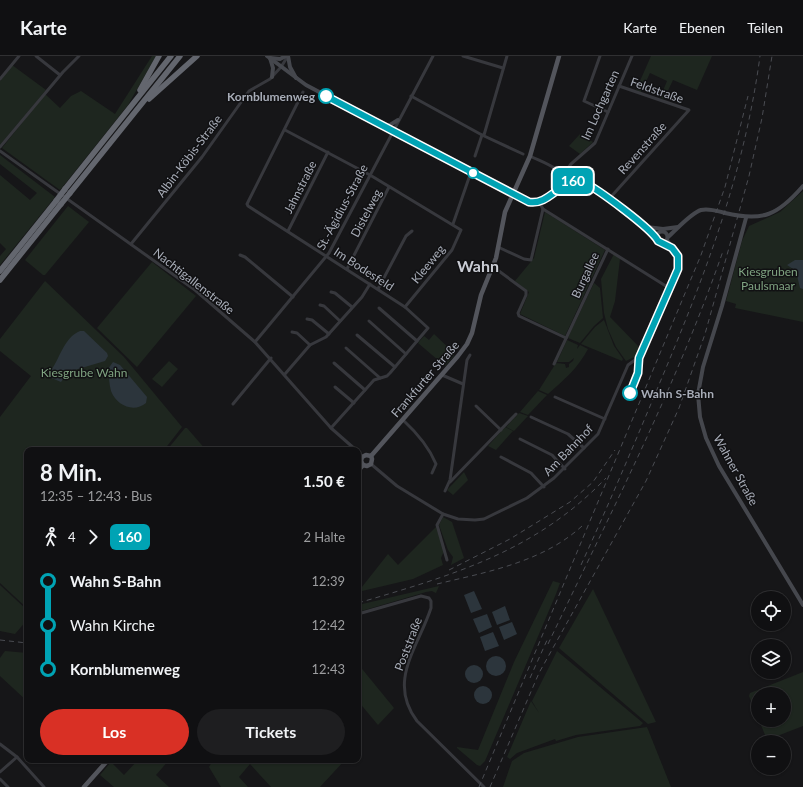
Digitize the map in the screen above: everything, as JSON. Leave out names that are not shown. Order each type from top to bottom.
[{"type":"highway","points":[[121,119],[144,85],[159,56]]},
{"type":"highway","points":[[68,191],[121,119],[171,56]]},
{"type":"highway","points":[[0,271],[180,56]]},
{"type":"highway","points":[[138,108],[197,56]]},
{"type":"highway","points":[[0,280],[58,203]]},
{"type":"main road","name":"Frankfurter Straße","points":[[371,456],[442,375],[470,340],[480,295],[498,247],[502,222],[530,156],[559,56]]},
{"type":"main road","points":[[366,455],[371,456],[371,464],[367,466],[363,465],[361,461],[362,457],[366,455]]},
{"type":"main road","points":[[84,787],[105,763]]},
{"type":"street","points":[[0,79],[19,56]]},
{"type":"street","points":[[36,56],[60,75]]},
{"type":"street","points":[[0,147],[60,75],[79,56]]},
{"type":"street","points":[[268,57],[280,59],[287,56],[290,67],[299,81]]},
{"type":"street","name":"Albin-Köbis-Straße","points":[[131,244],[202,157],[249,91],[272,77],[281,67],[287,56]]},
{"type":"street","name":"St.-Ägidius-Straße","points":[[255,342],[327,256],[433,56]]},
{"type":"street","points":[[463,56],[503,68]]},
{"type":"street","points":[[474,156],[483,135],[507,56]]},
{"type":"street","points":[[600,56],[584,101],[608,112]]},
{"type":"street","name":"Im Lochgarten","points":[[563,175],[569,167],[595,143],[632,56]]},
{"type":"street","points":[[268,57],[299,81],[392,132],[529,202],[539,202],[567,184],[576,181],[583,182],[658,234],[678,228]]},
{"type":"street","points":[[268,57],[273,68],[272,77]]},
{"type":"street","name":"Feldstraße","points":[[619,86],[689,110]]},
{"type":"street","points":[[304,92],[285,130],[370,175],[453,224],[471,172]]},
{"type":"street","points":[[411,96],[483,135],[523,154]]},
{"type":"street","name":"Revenstraße","points":[[609,200],[689,110]]},
{"type":"street","points":[[382,126],[390,125],[398,120]]},
{"type":"street","name":"Im Bodesfeld","points":[[285,130],[247,204],[250,208],[405,307],[428,328],[417,341]]},
{"type":"street","name":"Nachtigallenstraße","points":[[0,151],[195,290],[255,342],[271,358],[331,428],[353,447]]},
{"type":"street","name":"Jahnstraße","points":[[288,231],[328,152]]},
{"type":"street","points":[[530,156],[550,165],[563,175],[567,184]]},
{"type":"street","points":[[658,234],[658,241],[666,240],[693,214],[703,209],[709,209],[746,218],[756,218],[776,210],[793,198],[803,186]]},
{"type":"street","name":"Distelweg","points":[[347,269],[389,187]]},
{"type":"street","name":"Burgallee","points":[[539,202],[544,209],[608,248],[554,364]]},
{"type":"street","points":[[498,247],[524,259],[531,260],[544,209]]},
{"type":"street","name":"Wahner Straße","points":[[746,218],[722,306],[703,367],[698,394],[700,417],[706,438],[719,466],[803,606]]},
{"type":"street","name":"Kleeweg","points":[[405,307],[452,250],[461,230],[453,224]]},
{"type":"street","points":[[648,228],[678,228]]},
{"type":"street","points":[[378,289],[407,234],[412,231]]},
{"type":"street","points":[[665,232],[666,240]]},
{"type":"street","name":"Am Bahnhof","points":[[371,464],[397,486],[443,514],[462,520],[484,519],[517,504],[544,487],[598,434],[606,419],[628,365],[642,355],[670,288],[679,261],[678,256],[666,240]]},
{"type":"street","points":[[608,248],[670,288]]},
{"type":"street","points":[[240,255],[245,256],[293,297]]},
{"type":"street","points":[[492,266],[526,291],[526,295],[518,313],[519,316],[566,338]]},
{"type":"street","points":[[285,374],[310,345],[322,340],[329,334],[370,284]]},
{"type":"street","points":[[331,292],[335,293],[352,307]]},
{"type":"street","points":[[320,305],[340,321]]},
{"type":"street","points":[[331,428],[374,380],[387,376],[417,341],[379,308]]},
{"type":"street","points":[[307,319],[312,320],[329,334]]},
{"type":"street","points":[[369,321],[406,354]]},
{"type":"street","points":[[292,332],[297,334],[310,345]]},
{"type":"street","points":[[357,334],[394,367]]},
{"type":"street","points":[[346,348],[380,378]]},
{"type":"street","points":[[450,482],[463,384],[467,360],[470,355]]},
{"type":"street","points":[[233,404],[271,358]]},
{"type":"street","points":[[334,363],[365,390]]},
{"type":"street","points":[[442,375],[463,384]]},
{"type":"street","points":[[335,387],[354,403]]},
{"type":"street","points":[[555,397],[606,419]]},
{"type":"street","points":[[476,406],[501,430]]},
{"type":"street","points":[[445,491],[450,482],[516,414]]},
{"type":"street","points":[[531,417],[568,434],[584,448]]},
{"type":"street","points":[[403,420],[413,430],[433,457],[436,464],[432,473]]},
{"type":"street","points":[[520,439],[552,455],[565,468]]},
{"type":"street","points":[[500,457],[531,473],[544,487]]},
{"type":"street","points":[[443,514],[437,525],[444,543],[447,560]]},
{"type":"street","name":"Poststraße","points":[[361,613],[421,596],[429,598],[431,604],[429,615],[406,670],[404,682],[405,698],[409,709],[417,721],[484,787]]},
{"type":"street","points":[[0,744],[17,757],[44,787]]},
{"type":"street","points":[[0,772],[17,757]]},
{"type":"street","points":[[0,779],[8,787]]},
{"type":"green space","points":[[152,56],[156,56],[128,105],[60,190],[2,148],[45,94],[60,108],[71,96],[81,91],[115,114]]},
{"type":"green space","points":[[651,56],[712,56],[697,90],[673,80],[665,97],[667,100],[660,98],[667,81],[650,73],[641,92],[636,90]]},
{"type":"green space","points":[[12,65],[46,90],[0,145],[0,81]]},
{"type":"green space","points":[[580,134],[593,142],[580,154],[569,146]]},
{"type":"green space","points":[[0,155],[55,197],[0,265],[0,256],[6,249],[0,243],[0,175],[30,200],[37,193],[0,164]]},
{"type":"green space","name":"Kiesgruben Paulsmaar","points":[[803,191],[803,322],[735,308],[736,304],[726,301],[742,241],[749,226],[780,212]]},
{"type":"green space","points":[[68,206],[89,222],[45,275],[43,275],[25,260]]},
{"type":"green space","points":[[545,212],[605,250],[565,336],[520,314],[529,292],[515,281],[534,258]]},
{"type":"green space","points":[[614,254],[620,259],[615,301],[610,317],[641,349],[638,355],[626,361],[616,347],[608,329],[604,313],[601,279]]},
{"type":"green space","points":[[152,262],[196,296],[137,367],[97,328]]},
{"type":"green space","name":"Kiesgrube Wahn","points":[[45,281],[124,357],[182,427],[166,447],[24,447],[24,605],[0,583],[0,417],[31,376],[0,351],[0,339]]},
{"type":"green space","points":[[594,283],[600,288],[603,318],[594,326],[580,343],[568,338]]},
{"type":"green space","points":[[604,320],[614,346],[623,359],[622,361],[581,344],[595,327]]},
{"type":"green space","points":[[434,334],[454,353],[454,356],[445,366],[418,343],[424,336],[429,340]]},
{"type":"green space","points":[[567,340],[578,345],[577,349],[580,345],[588,349],[575,368],[548,394],[539,390],[556,363],[565,364],[566,368],[569,367],[569,364],[573,361],[574,358],[569,362],[557,362]]},
{"type":"green space","points":[[169,361],[178,369],[162,387],[152,379]]},
{"type":"green space","points":[[538,391],[547,395],[528,415],[520,412]]},
{"type":"green space","points":[[519,413],[528,416],[514,431],[506,427]]},
{"type":"green space","points":[[505,427],[513,431],[496,450],[488,446]]},
{"type":"green space","points":[[185,428],[187,428],[203,447],[169,447]]},
{"type":"green space","points":[[464,472],[468,480],[453,495],[447,490]]},
{"type":"green space","points":[[443,517],[452,522],[464,558],[451,565],[453,557],[448,550],[439,525]]},
{"type":"green space","points":[[436,527],[444,551],[441,558],[443,565],[413,579],[361,591],[361,588],[388,554],[398,565]]},
{"type":"green space","points":[[553,581],[560,583],[556,594],[485,761],[480,766],[477,765],[457,747],[478,750],[514,662]]},
{"type":"green space","points":[[0,585],[24,607],[24,624],[15,634],[0,631]]},
{"type":"green space","points":[[439,586],[436,593],[432,591],[426,592],[361,611],[361,604]]},
{"type":"green space","points":[[593,589],[656,722],[648,724],[559,648]]},
{"type":"green space","points":[[5,651],[24,653],[24,698],[0,676],[0,658]]},
{"type":"green space","points":[[557,651],[643,723],[640,726],[576,735],[556,741],[555,739],[517,753],[510,759],[507,757],[531,701],[539,713],[532,701]]},
{"type":"green space","points":[[361,668],[394,708],[378,725],[361,705]]},
{"type":"green space","points":[[803,672],[803,726],[780,735],[765,735],[762,727],[791,727],[791,687],[765,687],[785,679],[791,679],[791,677]]},
{"type":"green space","points":[[647,727],[671,787],[503,787],[512,761],[524,753],[578,737]]},
{"type":"green space","points":[[110,763],[112,763],[124,775],[135,763],[166,763],[156,775],[169,787],[114,787],[100,775]]},
{"type":"green space","points":[[211,763],[342,763],[320,787],[271,787],[250,764],[239,777],[248,787],[221,787],[209,767]]},
{"type":"shaded area","points":[[795,260],[803,260],[803,289],[800,288],[796,271],[787,265]]},
{"type":"shaded area","points":[[84,331],[107,353],[108,356],[105,361],[68,372],[61,382],[49,377],[49,373],[66,344],[74,334]]},
{"type":"shaded area","points":[[113,362],[120,365],[147,397],[146,403],[141,406],[131,408],[117,401],[110,388],[108,369]]},
{"type":"shaded area","points":[[474,591],[482,609],[471,613],[464,595]]},
{"type":"shaded area","points":[[505,606],[510,620],[497,625],[492,612]]},
{"type":"shaded area","points":[[487,614],[492,627],[479,633],[473,619]]},
{"type":"shaded area","points":[[512,622],[517,634],[504,640],[499,627]]},
{"type":"shaded area","points":[[493,632],[499,646],[485,651],[480,637]]},
{"type":"shaded area","points":[[496,656],[503,659],[506,666],[503,673],[496,676],[489,673],[486,666],[489,659]]},
{"type":"shaded area","points":[[470,665],[478,665],[483,670],[481,681],[478,683],[470,683],[465,678],[465,670]]},
{"type":"shaded area","points":[[479,686],[487,686],[492,691],[490,702],[487,704],[479,704],[474,699],[474,691]]},
{"type":"railway","points":[[581,565],[649,409],[706,266],[733,184],[744,143],[760,56]]},
{"type":"railway","points":[[490,787],[539,673],[646,481],[679,408],[705,334],[749,176],[762,118],[772,56]]},
{"type":"railway","points":[[479,787],[701,255],[725,187],[748,96]]},
{"type":"railway","points":[[548,644],[641,450],[685,352],[723,251]]},
{"type":"railway","points":[[449,570],[510,539],[570,502],[593,482],[615,450]]},
{"type":"railway","points":[[361,602],[459,571],[491,558],[521,543],[551,525],[579,503],[606,478]]},
{"type":"railway","points":[[437,584],[495,570],[532,557],[550,549],[582,526]]},
{"type":"railway","points":[[530,678],[548,638]]},
{"type":"railway","points":[[0,640],[24,643]]},
{"type":"bus line","name":"160","points":[[326,96],[409,141],[450,160],[529,202],[539,202],[571,182],[583,182],[593,187],[649,228],[657,236],[658,241],[664,242],[672,248],[678,256],[678,269],[642,355],[639,358],[638,373],[630,393]]},
{"type":"place","name":"Kornblumenweg","points":[[326,96]]},
{"type":"place","name":"Wahn S-Bahn","points":[[630,393]]},
{"type":"district","name":"Wahn","points":[[478,265]]}]
